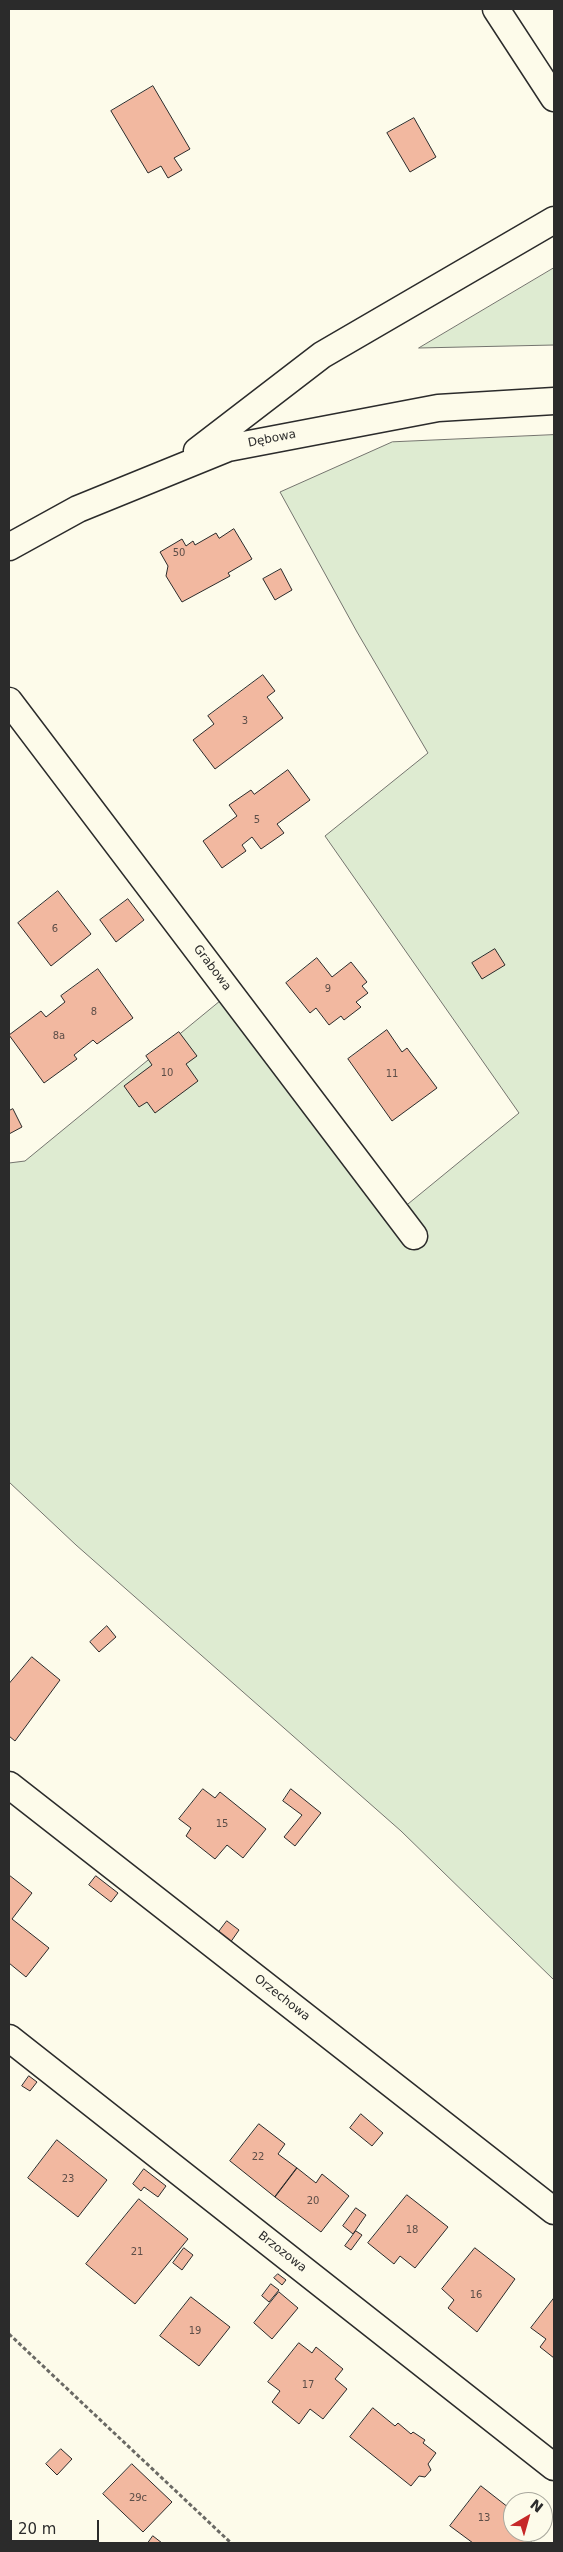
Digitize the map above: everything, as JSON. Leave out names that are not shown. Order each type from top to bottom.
[{"type":"street","points":[[496,9],[554,98]]},
{"type":"street","points":[[170,471],[322,355],[554,220]]},
{"type":"street","name":"Dębowa","points":[[9,547],[78,509],[228,448],[438,408],[554,401]]},
{"type":"street","name":"Grabowa","points":[[9,700],[414,1236]]},
{"type":"street","name":"Orzechowa","points":[[9,1785],[554,2211]]},
{"type":"street","name":"Brzozowa","points":[[9,2038],[554,2467]]},
{"type":"path","points":[[9,2334],[231,2543]]},
{"type":"green space","points":[[554,268],[554,345],[419,348]]},
{"type":"green space","points":[[554,435],[554,1980],[401,1831],[76,1545],[9,1482],[9,1163],[25,1161],[226,996],[386,1222],[519,1113],[325,836],[428,753],[357,632],[280,492],[392,442]]},
{"type":"building","points":[[153,86],[190,149],[174,158],[182,170],[168,178],[161,166],[148,173],[111,111]]},
{"type":"building","points":[[414,118],[436,157],[410,172],[387,133]]},
{"type":"building","points":[[234,529],[252,559],[228,573],[230,576],[182,602],[166,576],[168,566],[160,552],[182,539],[186,546],[193,541],[195,545],[216,533],[219,538]]},
{"type":"building","points":[[281,569],[292,590],[275,600],[263,579]]},
{"type":"building","points":[[263,675],[275,691],[267,697],[283,718],[215,769],[193,740],[214,724],[208,716]]},
{"type":"building","points":[[288,770],[310,800],[277,824],[284,833],[261,849],[252,837],[242,845],[246,851],[222,868],[203,841],[237,816],[229,805],[251,790],[254,794]]},
{"type":"building","points":[[58,891],[91,934],[51,966],[18,923]]},
{"type":"building","points":[[128,899],[144,920],[116,942],[100,920]]},
{"type":"building","points":[[495,949],[505,965],[482,979],[472,963]]},
{"type":"building","points":[[317,958],[332,977],[351,962],[367,982],[362,986],[368,993],[356,1002],[361,1007],[344,1020],[341,1016],[329,1025],[316,1008],[310,1013],[286,983]]},
{"type":"building","points":[[98,969],[133,1018],[97,1044],[93,1040],[74,1055],[77,1059],[44,1083],[9,1035],[41,1011],[46,1017],[65,1002],[61,996]]},
{"type":"building","points":[[387,1030],[402,1052],[407,1048],[437,1088],[392,1121],[348,1059]]},
{"type":"building","points":[[179,1032],[197,1056],[186,1064],[198,1081],[155,1113],[147,1102],[139,1107],[124,1086],[152,1065],[146,1056]]},
{"type":"building","points":[[13,1109],[22,1127],[9,1134],[9,1111]]},
{"type":"building","points":[[107,1626],[116,1637],[99,1652],[90,1642]]},
{"type":"building","points":[[32,1657],[60,1680],[15,1741],[9,1736],[9,1684]]},
{"type":"building","points":[[203,1789],[215,1798],[220,1792],[266,1829],[243,1858],[227,1845],[215,1859],[186,1836],[191,1828],[179,1819]]},
{"type":"building","points":[[291,1789],[321,1813],[295,1846],[284,1837],[302,1815],[283,1801]]},
{"type":"building","points":[[9,1875],[32,1893],[12,1919],[49,1948],[26,1977],[9,1963]]},
{"type":"building","points":[[96,1876],[118,1893],[111,1902],[89,1885]]},
{"type":"building","points":[[227,1921],[239,1930],[230,1943],[218,1933]]},
{"type":"building","points":[[29,2076],[37,2082],[30,2091],[22,2086]]},
{"type":"building","points":[[361,2114],[383,2133],[372,2146],[350,2128]]},
{"type":"building","points":[[259,2124],[285,2144],[278,2154],[297,2168],[275,2197],[230,2161]]},
{"type":"building","points":[[57,2140],[107,2180],[78,2217],[28,2178]]},
{"type":"building","points":[[297,2168],[316,2183],[322,2174],[349,2196],[321,2232],[275,2197]]},
{"type":"building","points":[[144,2169],[166,2186],[158,2197],[144,2187],[141,2191],[133,2184]]},
{"type":"building","points":[[407,2195],[448,2227],[415,2268],[400,2256],[394,2264],[368,2243]]},
{"type":"building","points":[[139,2199],[188,2239],[135,2304],[86,2264]]},
{"type":"building","points":[[356,2208],[366,2215],[353,2234],[343,2226]]},
{"type":"building","points":[[356,2231],[362,2235],[351,2250],[345,2246]]},
{"type":"building","points":[[184,2248],[193,2255],[182,2270],[173,2263]]},
{"type":"building","points":[[475,2248],[515,2279],[477,2332],[448,2308],[454,2300],[442,2289]]},
{"type":"building","points":[[278,2274],[286,2280],[282,2285],[274,2278]]},
{"type":"building","points":[[271,2284],[279,2290],[269,2302],[262,2296]]},
{"type":"building","points":[[279,2292],[298,2308],[272,2339],[254,2323]]},
{"type":"building","points":[[191,2297],[230,2327],[199,2366],[160,2336]]},
{"type":"building","points":[[554,2298],[554,2358],[540,2347],[546,2339],[531,2328]]},
{"type":"building","points":[[299,2343],[312,2353],[316,2347],[343,2369],[335,2379],[347,2389],[323,2419],[310,2409],[299,2424],[272,2402],[280,2391],[268,2382]]},
{"type":"building","points":[[373,2408],[395,2426],[398,2423],[411,2434],[413,2432],[425,2440],[423,2443],[436,2453],[428,2464],[431,2470],[425,2477],[419,2476],[411,2486],[350,2437]]},
{"type":"building","points":[[61,2449],[72,2459],[57,2475],[46,2464]]},
{"type":"building","points":[[132,2464],[172,2502],[143,2532],[103,2494]]},
{"type":"building","points":[[481,2486],[503,2503],[503,2542],[531,2542],[473,2543],[450,2526]]},
{"type":"building","points":[[153,2536],[162,2543],[148,2543]]}]
